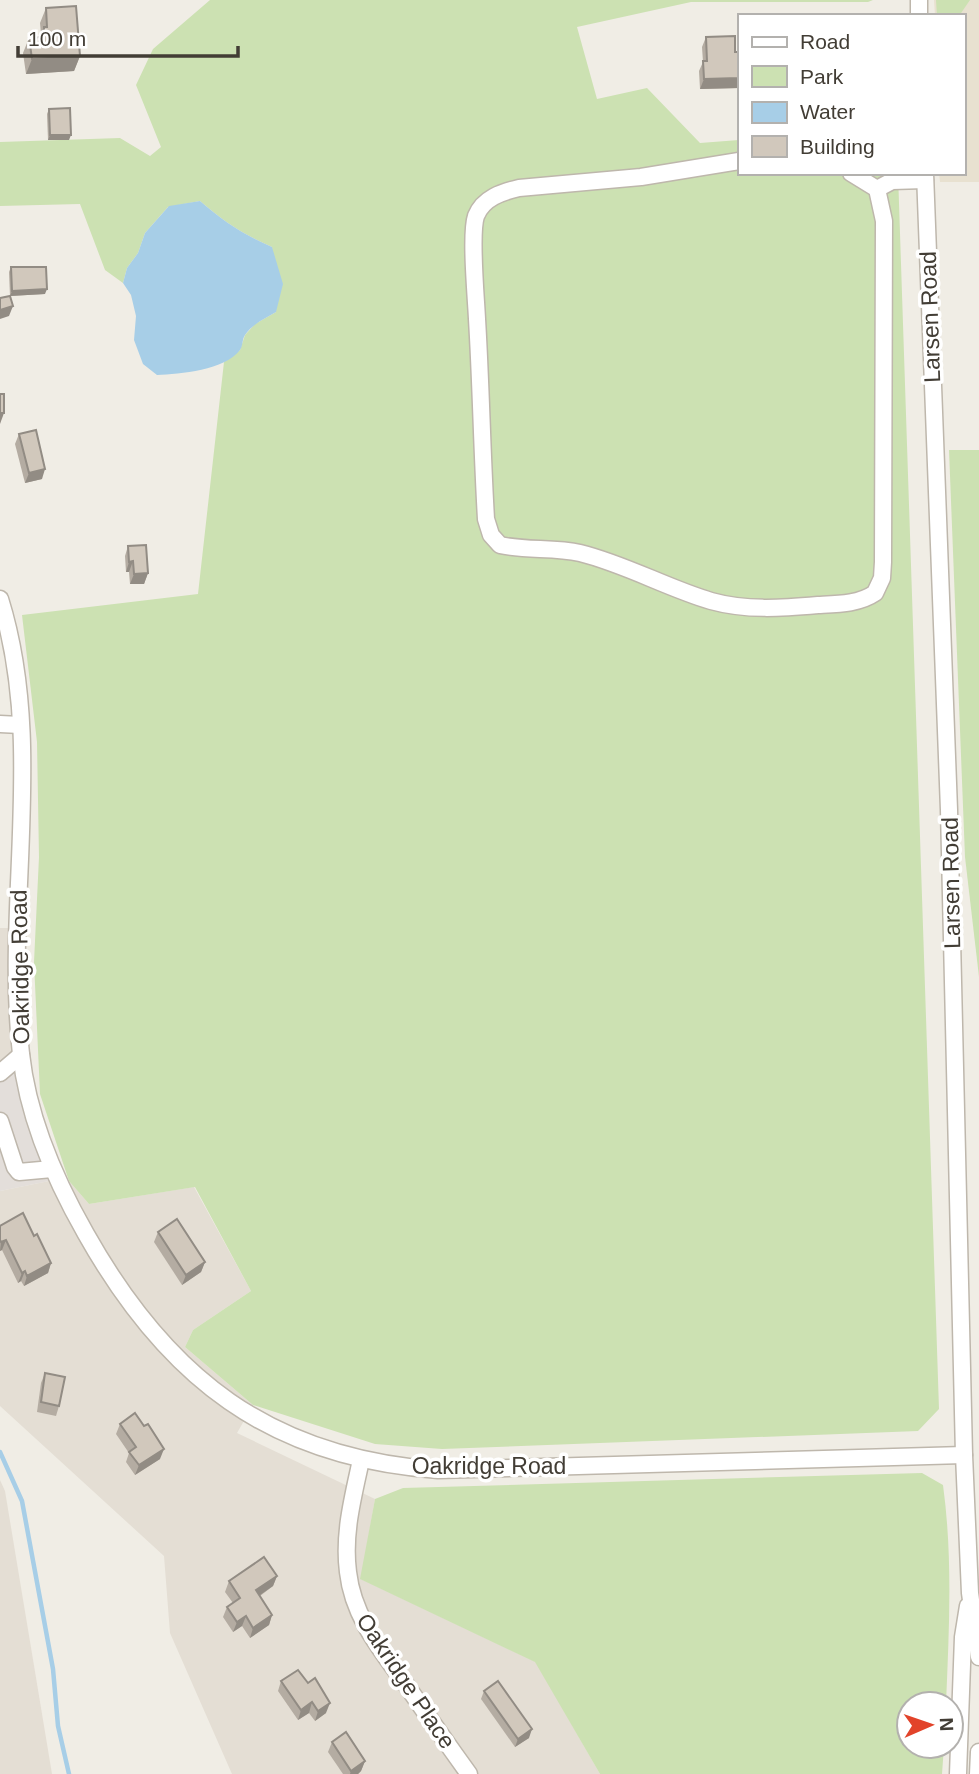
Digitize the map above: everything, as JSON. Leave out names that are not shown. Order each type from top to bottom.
[{"type":"street","points":[[738,161],[640,177],[519,188],[502,192],[485,203],[478,212],[475,227],[475,279],[486,519],[491,535],[500,545],[578,553],[602,559],[681,591],[740,607],[772,608],[855,602],[875,593],[880,587],[882,570],[884,221],[877,189],[854,175]]},
{"type":"street","points":[[877,189],[892,181],[925,177]]},
{"type":"street","name":"Larsen Road","points":[[925,177],[949,810],[964,1455],[970,1593]]},
{"type":"street","name":"Oakridge Road","points":[[0,599],[8,623],[20,726],[22,768],[18,982],[21,1055],[32,1108],[52,1169],[103,1265],[163,1346],[190,1372],[231,1404],[286,1435],[321,1449],[402,1467],[438,1470],[964,1455]]},
{"type":"street","points":[[0,724],[20,726]]},
{"type":"street","points":[[0,1073],[21,1055]]},
{"type":"street","points":[[0,1121],[19,1172],[52,1169]]},
{"type":"street","name":"Oakridge Place","points":[[361,1460],[349,1514],[347,1539],[348,1570],[358,1613],[469,1774]]},
{"type":"street","points":[[970,1593],[979,1657]]},
{"type":"street","points":[[958,1774],[962,1637],[970,1593]]},
{"type":"street","points":[[978,1774],[979,1752]]},
{"type":"shaded area","points":[[934,0],[979,0],[979,182],[940,182],[939,175],[965,175],[965,14],[935,14]]},
{"type":"shaded area","points":[[0,928],[9,928],[9,971],[16,1071],[0,1071]]},
{"type":"shaded area","points":[[0,1071],[16,1071],[24,1115],[49,1181],[0,1191]]},
{"type":"shaded area","points":[[49,1181],[69,1181],[89,1204],[194,1187],[251,1291],[193,1330],[185,1347],[253,1405],[237,1433],[375,1499],[361,1579],[536,1662],[600,1774],[232,1774],[170,1633],[164,1556],[0,1406],[0,1191]]},
{"type":"shaded area","points":[[0,1480],[5,1491],[52,1774],[0,1774]]},
{"type":"green space","points":[[210,0],[873,0],[691,2],[577,27],[597,99],[647,88],[700,143],[738,140],[738,175],[898,175],[939,1409],[918,1431],[442,1449],[375,1444],[253,1405],[185,1347],[193,1330],[251,1291],[195,1187],[89,1204],[69,1181],[40,1094],[34,962],[39,857],[37,742],[22,615],[198,594],[224,362],[240,350],[245,335],[255,324],[276,312],[272,247],[234,227],[200,201],[168,207],[145,233],[138,253],[127,268],[123,283],[105,270],[80,204],[0,206],[0,142],[120,138],[150,156],[161,147],[136,85],[153,49]]},
{"type":"green space","points":[[936,0],[970,0],[960,14],[937,14]]},
{"type":"green space","points":[[949,450],[979,450],[979,977],[965,857]]},
{"type":"green space","points":[[922,1473],[943,1485],[949,1594],[946,1690],[895,1690],[895,1760],[943,1760],[942,1774],[600,1774],[535,1662],[360,1579],[375,1499],[403,1488]]},
{"type":"water","points":[[200,201],[234,227],[272,247],[283,284],[276,312],[248,331],[241,348],[233,357],[202,370],[157,375],[143,364],[134,340],[136,316],[131,295],[123,283],[127,268],[138,253],[145,233],[169,206]]},
{"type":"building","points":[[76,6],[80,56],[32,59],[29,38],[44,37],[44,27],[47,27],[46,8]]},
{"type":"building","points":[[735,36],[738,78],[704,79],[703,61],[707,61],[706,37]]},
{"type":"building","points":[[70,108],[71,135],[50,135],[49,109]]},
{"type":"building","points":[[11,267],[46,267],[47,289],[12,291]]},
{"type":"building","points":[[10,296],[13,306],[0,310],[0,298]]},
{"type":"building","points":[[0,394],[4,394],[4,413],[0,413]]},
{"type":"building","points":[[36,430],[45,469],[29,473],[19,434]]},
{"type":"building","points":[[146,545],[148,573],[134,574],[133,561],[129,562],[128,546]]},
{"type":"building","points":[[23,1213],[51,1263],[27,1276],[25,1271],[22,1273],[6,1240],[0,1240],[0,1226]]},
{"type":"building","points":[[177,1219],[205,1262],[186,1275],[158,1232]]},
{"type":"building","points":[[45,1373],[65,1377],[59,1406],[41,1402]]},
{"type":"building","points":[[135,1413],[144,1426],[148,1424],[164,1449],[139,1465],[129,1452],[136,1447],[120,1424]]},
{"type":"building","points":[[264,1557],[277,1576],[256,1590],[272,1615],[253,1628],[246,1616],[237,1622],[227,1607],[240,1598],[229,1581]]},
{"type":"building","points":[[298,1670],[308,1683],[315,1678],[330,1703],[318,1711],[312,1702],[301,1710],[281,1681]]},
{"type":"building","points":[[498,1681],[532,1729],[518,1739],[484,1691]]},
{"type":"building","points":[[346,1732],[365,1761],[351,1771],[332,1742]]},
{"type":"waterway","points":[[0,1452],[22,1501],[53,1669],[58,1726],[69,1774]]}]
